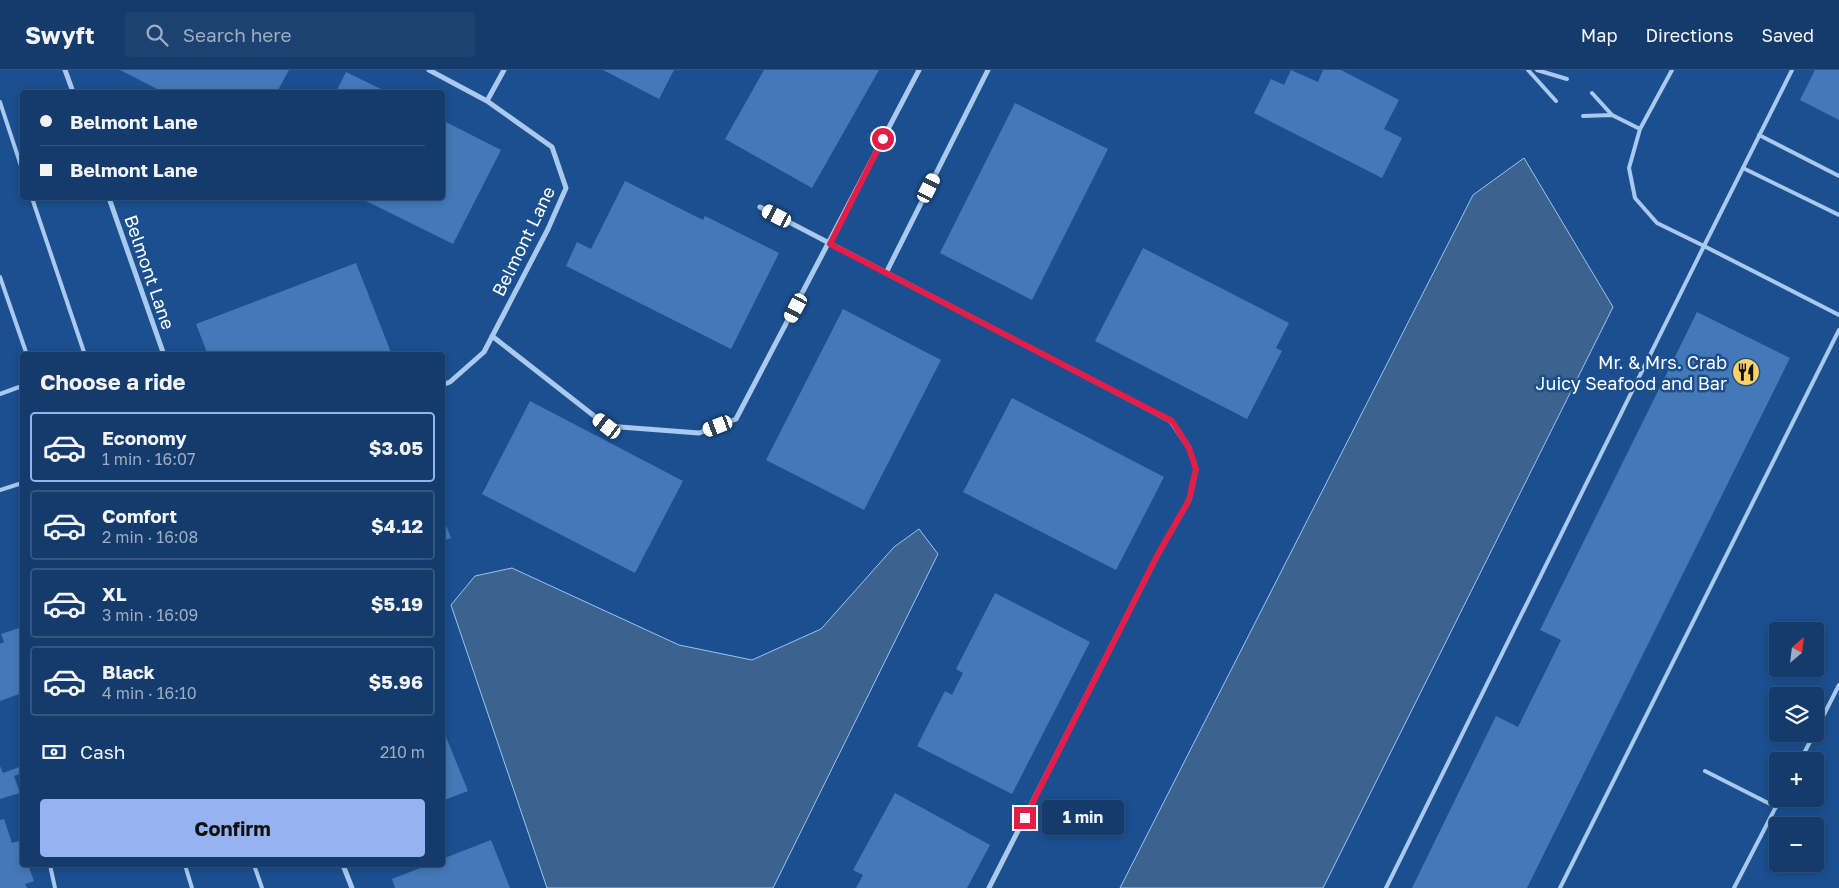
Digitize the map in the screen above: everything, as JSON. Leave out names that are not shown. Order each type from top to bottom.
[{"type":"street","points":[[65,70],[72,90]]},
{"type":"street","name":"Belmont Lane","points":[[429,70],[487,101],[552,147],[566,188],[548,229],[484,352],[450,382],[445,384]]},
{"type":"street","points":[[487,101],[504,70]]},
{"type":"street","points":[[492,336],[607,426],[699,433],[736,419],[830,244],[919,70]]},
{"type":"street","points":[[886,273],[988,70]]},
{"type":"street","name":"Belmont Lane","points":[[111,200],[163,352]]},
{"type":"street","points":[[760,208],[1172,421],[1189,448],[1196,469],[1189,500],[1157,556],[989,888]]},
{"type":"street","points":[[344,867],[352,888]]},
{"type":"lane","points":[[1528,70],[1556,101]]},
{"type":"lane","points":[[1537,70],[1567,79]]},
{"type":"lane","points":[[1672,70],[1640,130],[1629,168],[1635,198],[1657,223],[1839,315]]},
{"type":"lane","points":[[1386,888],[1792,70]]},
{"type":"lane","points":[[1592,93],[1612,116],[1640,130]]},
{"type":"lane","points":[[0,102],[20,163]]},
{"type":"lane","points":[[1583,116],[1612,116]]},
{"type":"lane","points":[[1759,135],[1839,176]]},
{"type":"lane","points":[[1743,168],[1839,215]]},
{"type":"lane","points":[[33,200],[83,352]]},
{"type":"lane","points":[[0,277],[26,352]]},
{"type":"lane","points":[[0,295],[6,294]]},
{"type":"lane","points":[[1560,888],[1839,330]]},
{"type":"lane","points":[[0,394],[20,387]]},
{"type":"lane","points":[[0,490],[20,484]]},
{"type":"lane","points":[[1824,714],[1839,685]]},
{"type":"lane","points":[[1705,771],[1769,803]]},
{"type":"lane","points":[[1734,888],[1776,807]]},
{"type":"lane","points":[[50,867],[55,888]]},
{"type":"lane","points":[[186,867],[192,888]]},
{"type":"lane","points":[[255,867],[262,888]]},
{"type":"water","points":[[1524,158],[1613,307],[1323,888],[1120,888],[1473,195]]},
{"type":"water","points":[[919,529],[938,554],[773,888],[547,888],[451,605],[475,576],[512,568],[679,645],[752,660],[821,629],[894,547]]},
{"type":"building","points":[[120,70],[289,70],[278,90],[159,90]]},
{"type":"building","points":[[603,70],[674,70],[659,99]]},
{"type":"building","points":[[764,70],[879,70],[812,188],[725,139]]},
{"type":"building","points":[[1291,70],[1318,82],[1323,70],[1341,70],[1399,100],[1384,129],[1402,138],[1382,178],[1254,113],[1271,79],[1284,85]]},
{"type":"building","points":[[1815,70],[1839,70],[1839,120],[1800,100]]},
{"type":"building","points":[[346,72],[383,90],[337,90]]},
{"type":"building","points":[[1015,103],[1108,149],[1032,300],[940,253]]},
{"type":"building","points":[[445,122],[501,150],[453,244],[364,200],[445,200]]},
{"type":"building","points":[[625,181],[703,220],[705,216],[779,253],[731,349],[566,266],[577,242],[591,249]]},
{"type":"building","points":[[1143,248],[1289,323],[1276,348],[1282,351],[1247,419],[1095,341]]},
{"type":"building","points":[[356,263],[391,352],[207,352],[196,324]]},
{"type":"building","points":[[843,309],[941,360],[864,510],[766,460]]},
{"type":"building","points":[[1697,312],[1790,358],[1527,888],[1412,888],[1496,716],[1518,727],[1561,640],[1540,630]]},
{"type":"building","points":[[1012,398],[1164,477],[1116,570],[963,492]]},
{"type":"building","points":[[530,401],[683,481],[635,573],[482,494]]},
{"type":"building","points":[[445,523],[451,538],[445,540]]},
{"type":"building","points":[[995,593],[1090,642],[1012,794],[917,746],[945,691],[952,695],[963,673],[956,669]]},
{"type":"building","points":[[20,628],[20,694],[0,701],[0,644],[4,642],[1,634]]},
{"type":"building","points":[[445,734],[468,791],[445,800]]},
{"type":"building","points":[[0,766],[3,773],[20,767],[20,774],[14,776],[20,793],[0,799]]},
{"type":"building","points":[[895,793],[990,845],[967,888],[856,888],[863,875],[853,870]]},
{"type":"building","points":[[4,819],[12,843],[19,841],[20,867],[29,867],[34,881],[25,884],[27,888],[0,888],[0,820]]},
{"type":"building","points":[[491,840],[510,888],[395,888],[392,879],[423,867],[445,867],[445,858]]},
{"type":"place","name":"Mr. & Mrs. Crab Juicy Seafood and Bar","points":[[1746,372]]},
{"type":"route","points":[[883,139],[830,244],[1172,421],[1189,448],[1196,469],[1189,500],[1157,556],[1025,818]]}]
